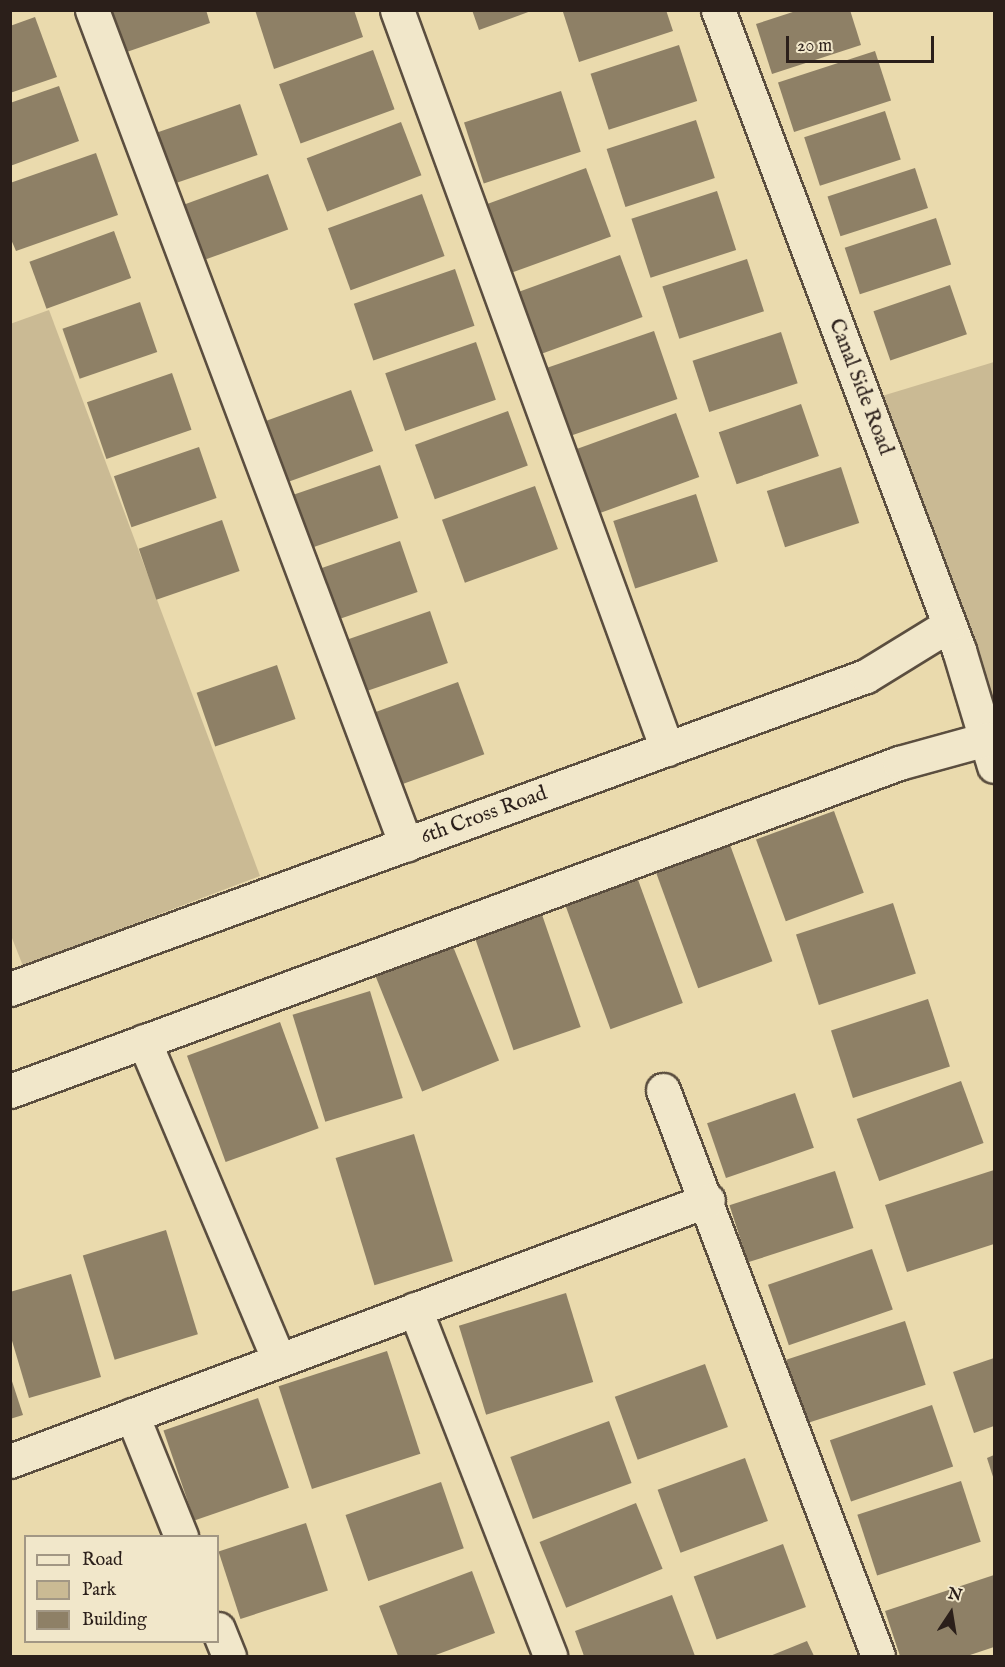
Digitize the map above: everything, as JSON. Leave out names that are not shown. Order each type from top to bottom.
[{"type":"street","points":[[92,10],[406,844]]},
{"type":"street","points":[[397,10],[667,749]]},
{"type":"street","name":"Canal Side Road","points":[[718,10],[949,625],[990,753]]},
{"type":"street","name":"6th Cross Road","points":[[10,989],[866,676],[949,625]]},
{"type":"street","points":[[10,1090],[899,763],[990,753]]},
{"type":"street","points":[[144,1041],[279,1360]]},
{"type":"street","points":[[663,1090],[708,1200],[878,1656]]},
{"type":"street","points":[[10,1461],[708,1200]]},
{"type":"street","points":[[415,1309],[550,1656]]},
{"type":"street","points":[[132,1415],[181,1535]]},
{"type":"street","points":[[219,1631],[229,1656]]},
{"type":"green space","points":[[49,310],[260,876],[23,966],[10,933],[10,324]]},
{"type":"green space","points":[[994,362],[994,714],[882,396]]},
{"type":"building","points":[[105,10],[206,10],[210,23],[121,54]]},
{"type":"building","points":[[255,10],[354,10],[363,37],[274,69]]},
{"type":"building","points":[[472,10],[531,10],[531,11],[479,30]]},
{"type":"building","points":[[570,10],[666,10],[673,31],[579,62],[563,12]]},
{"type":"building","points":[[799,10],[850,10],[861,45],[772,74],[756,24]]},
{"type":"building","points":[[35,17],[57,77],[10,93],[10,26]]},
{"type":"building","points":[[679,45],[697,101],[609,130],[591,74]]},
{"type":"building","points":[[373,50],[395,109],[301,143],[279,84]]},
{"type":"building","points":[[875,51],[891,100],[794,132],[778,83]]},
{"type":"building","points":[[59,86],[79,141],[10,166],[10,103]]},
{"type":"building","points":[[561,91],[581,152],[484,183],[464,123]]},
{"type":"building","points":[[240,104],[258,155],[172,184],[155,133]]},
{"type":"building","points":[[885,111],[901,160],[820,186],[804,137]]},
{"type":"building","points":[[696,120],[715,178],[625,207],[607,149]]},
{"type":"building","points":[[401,122],[421,175],[327,211],[307,158]]},
{"type":"building","points":[[96,153],[118,215],[16,251],[10,237],[10,183]]},
{"type":"building","points":[[586,168],[611,237],[507,275],[482,206]]},
{"type":"building","points":[[915,168],[928,208],[840,236],[828,196]]},
{"type":"building","points":[[268,174],[288,229],[197,263],[177,207]]},
{"type":"building","points":[[717,191],[736,250],[651,278],[631,219]]},
{"type":"building","points":[[422,194],[445,256],[351,290],[328,228]]},
{"type":"building","points":[[936,218],[951,265],[860,294],[845,248]]},
{"type":"building","points":[[114,231],[131,278],[47,309],[29,262]]},
{"type":"building","points":[[620,255],[643,317],[535,356],[513,294]]},
{"type":"building","points":[[747,259],[764,311],[679,339],[662,287]]},
{"type":"building","points":[[455,269],[475,326],[373,361],[354,304]]},
{"type":"building","points":[[950,285],[967,334],[890,361],[873,311]]},
{"type":"building","points":[[140,302],[157,352],[80,379],[62,329]]},
{"type":"building","points":[[654,331],[677,399],[568,437],[544,369]]},
{"type":"building","points":[[781,332],[798,383],[709,412],[693,361]]},
{"type":"building","points":[[476,342],[496,400],[405,431],[385,373]]},
{"type":"building","points":[[172,373],[192,430],[106,459],[87,402]]},
{"type":"building","points":[[351,390],[373,451],[289,482],[266,421]]},
{"type":"building","points":[[801,404],[819,456],[737,484],[719,432]]},
{"type":"building","points":[[508,411],[528,466],[435,499],[415,445]]},
{"type":"building","points":[[676,413],[699,477],[596,515],[573,451]]},
{"type":"building","points":[[199,447],[217,498],[131,527],[114,476]]},
{"type":"building","points":[[380,465],[398,518],[304,551],[285,498]]},
{"type":"building","points":[[841,467],[859,523],[785,547],[767,491]]},
{"type":"building","points":[[535,486],[558,549],[465,583],[442,520]]},
{"type":"building","points":[[696,494],[718,562],[635,588],[613,521]]},
{"type":"building","points":[[222,520],[240,571],[156,600],[139,549]]},
{"type":"building","points":[[400,541],[418,592],[334,621],[317,570]]},
{"type":"building","points":[[430,611],[448,663],[365,692],[347,640]]},
{"type":"building","points":[[277,665],[296,719],[215,747],[197,693]]},
{"type":"building","points":[[458,682],[484,754],[401,785],[374,712]]},
{"type":"building","points":[[834,811],[864,893],[786,921],[756,839]]},
{"type":"building","points":[[729,842],[772,961],[698,988],[655,869]]},
{"type":"building","points":[[637,877],[683,1003],[610,1029],[565,903]]},
{"type":"building","points":[[893,903],[916,973],[819,1005],[796,935]]},
{"type":"building","points":[[539,906],[581,1027],[514,1050],[472,929]]},
{"type":"building","points":[[450,939],[499,1060],[422,1092],[373,970]]},
{"type":"building","points":[[370,991],[403,1098],[325,1122],[293,1015]]},
{"type":"building","points":[[928,999],[950,1067],[853,1098],[831,1031]]},
{"type":"building","points":[[280,1022],[319,1128],[226,1162],[187,1056]]},
{"type":"building","points":[[961,1081],[984,1143],[879,1181],[857,1119]]},
{"type":"building","points":[[795,1093],[814,1148],[726,1178],[707,1123]]},
{"type":"building","points":[[414,1134],[453,1261],[374,1285],[336,1158]]},
{"type":"building","points":[[994,1170],[994,1244],[907,1272],[885,1205]]},
{"type":"building","points":[[835,1171],[854,1228],[748,1262],[729,1205]]},
{"type":"building","points":[[166,1230],[198,1334],[115,1360],[83,1255]]},
{"type":"building","points":[[872,1249],[893,1310],[789,1345],[768,1285]]},
{"type":"building","points":[[71,1274],[101,1377],[29,1398],[10,1334],[10,1292]]},
{"type":"building","points":[[566,1293],[593,1382],[486,1415],[459,1326]]},
{"type":"building","points":[[905,1321],[926,1385],[807,1423],[786,1360]]},
{"type":"building","points":[[387,1351],[420,1454],[312,1489],[279,1386]]},
{"type":"building","points":[[994,1358],[994,1426],[974,1433],[953,1372]]},
{"type":"building","points":[[705,1364],[728,1427],[638,1460],[615,1397]]},
{"type":"building","points":[[10,1375],[23,1415],[10,1419]]},
{"type":"building","points":[[258,1398],[289,1488],[194,1520],[163,1431]]},
{"type":"building","points":[[932,1405],[953,1466],[851,1502],[830,1440]]},
{"type":"building","points":[[609,1421],[632,1483],[533,1519],[510,1457]]},
{"type":"building","points":[[994,1455],[994,1480],[987,1458]]},
{"type":"building","points":[[745,1458],[768,1521],[681,1553],[658,1490]]},
{"type":"building","points":[[961,1481],[981,1542],[877,1576],[857,1515]]},
{"type":"building","points":[[441,1482],[464,1548],[368,1581],[346,1515]]},
{"type":"building","points":[[636,1503],[663,1569],[566,1608],[540,1542]]},
{"type":"building","points":[[306,1523],[328,1591],[240,1619],[219,1551]]},
{"type":"building","points":[[783,1544],[806,1607],[717,1639],[694,1576]]},
{"type":"building","points":[[472,1571],[495,1633],[433,1656],[398,1656],[379,1606]]},
{"type":"building","points":[[994,1575],[994,1647],[967,1656],[900,1656],[885,1611]]},
{"type":"building","points":[[672,1595],[695,1656],[584,1656],[575,1631]]},
{"type":"building","points":[[807,1641],[814,1656],[770,1656]]}]
